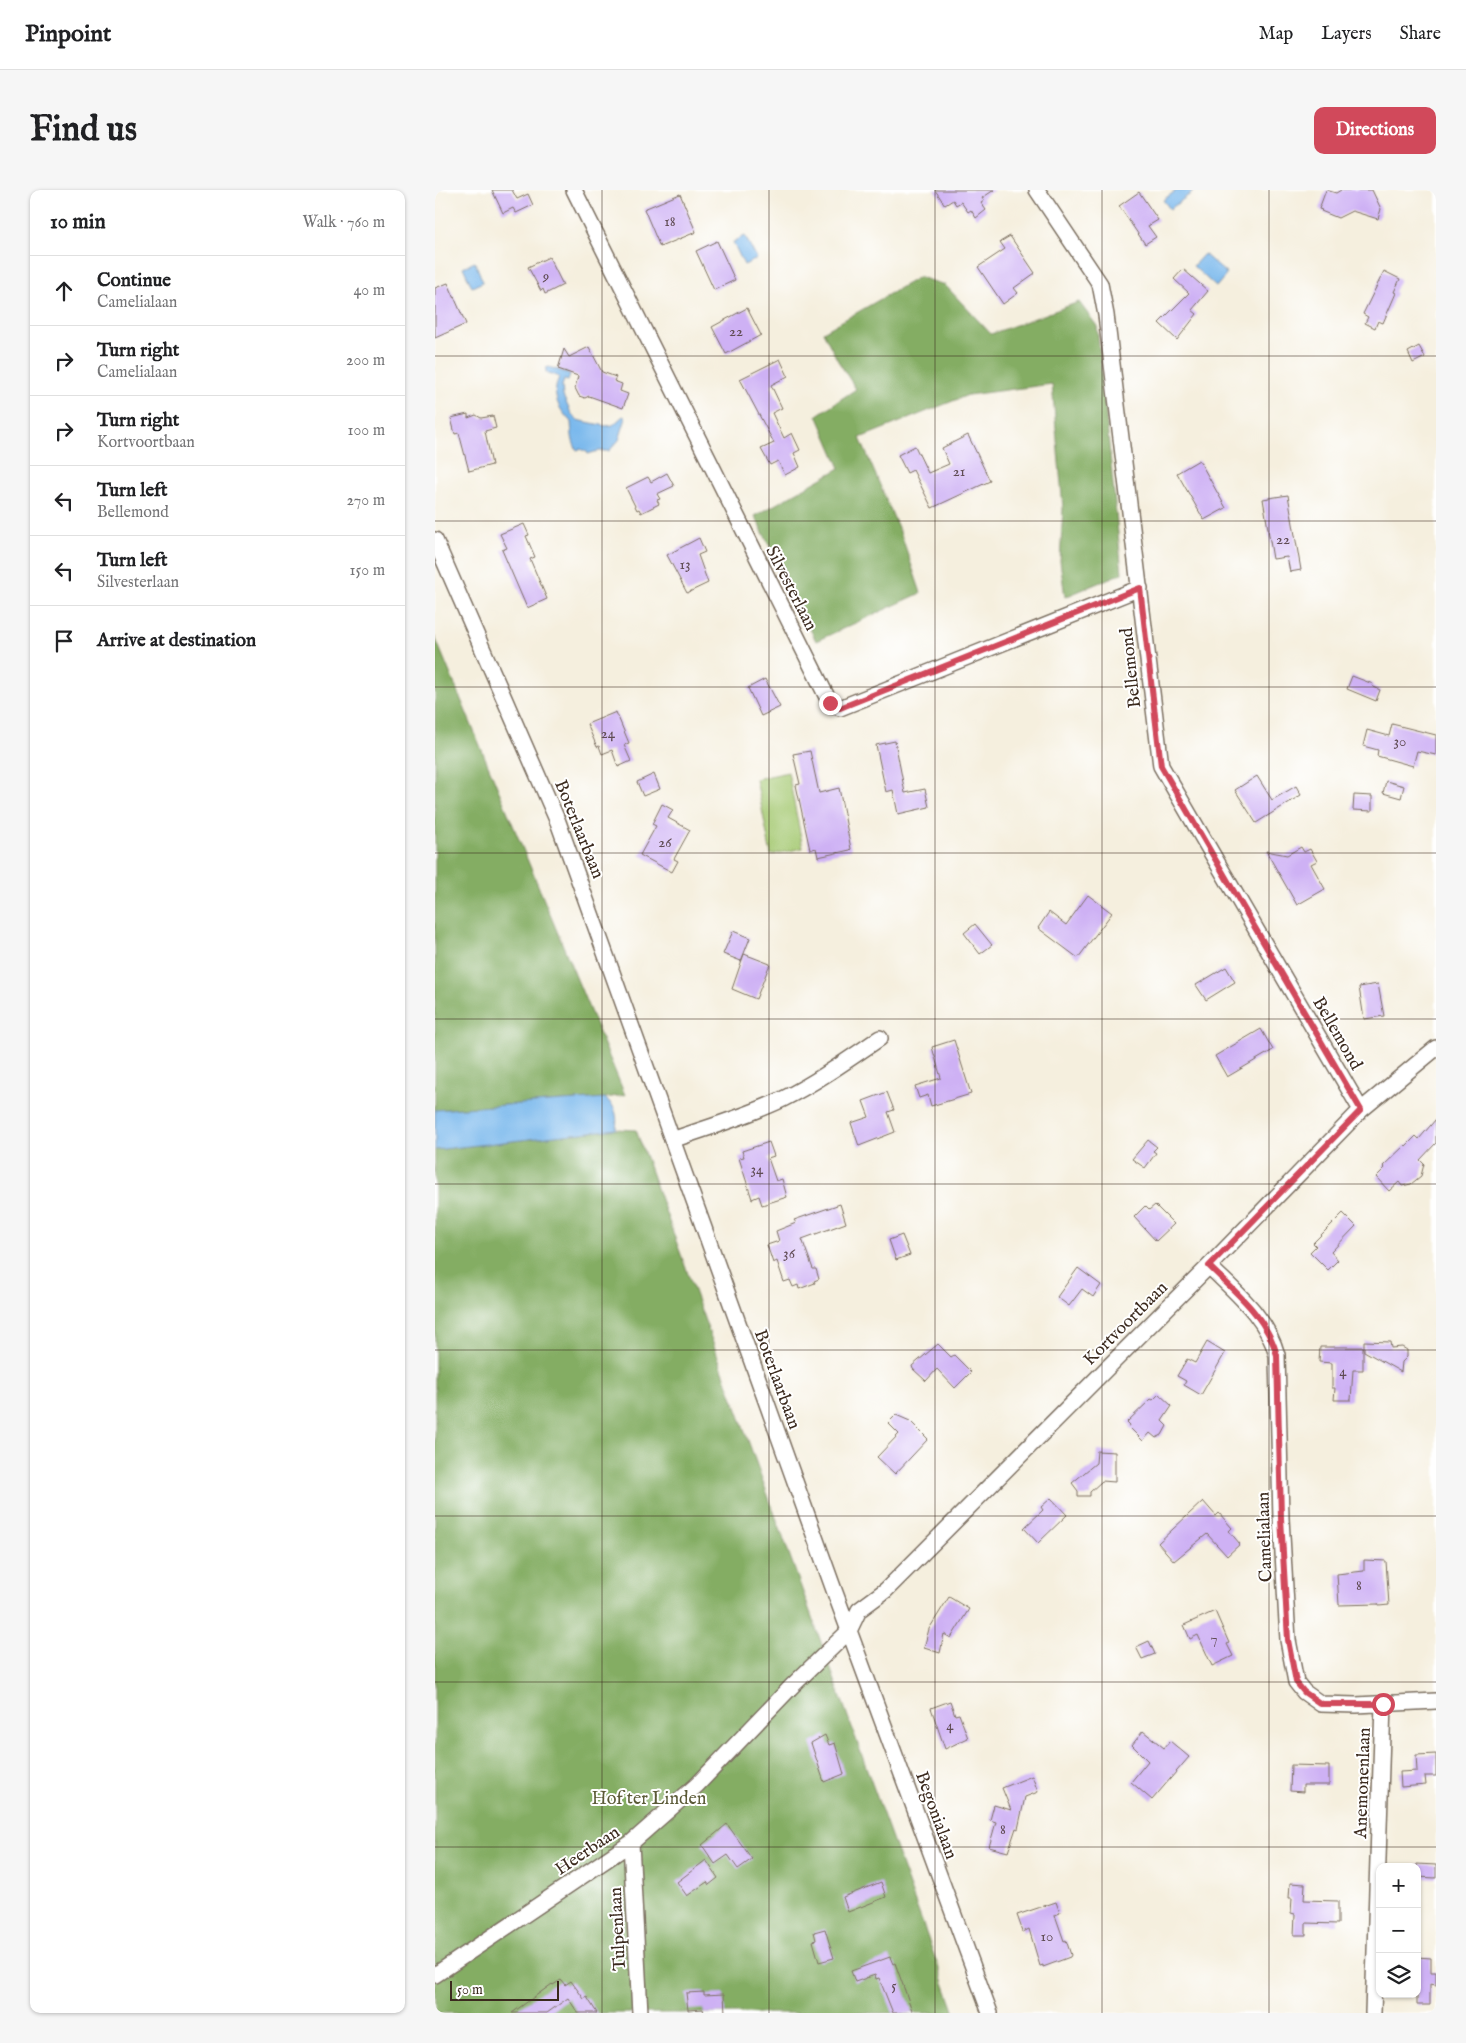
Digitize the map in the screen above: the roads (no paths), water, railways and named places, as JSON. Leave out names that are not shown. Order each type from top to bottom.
[{"type":"street","name":"Silvesterlaan","points":[[574,190],[830,703],[840,708],[1140,588]]},
{"type":"street","name":"Bellemond","points":[[1037,190],[1100,284],[1106,315],[1161,766],[1361,1110]]},
{"type":"street","name":"Boterlaarbaan","points":[[435,540],[558,822],[849,1630]]},
{"type":"street","points":[[672,1140],[750,1114],[784,1098],[834,1070],[880,1038]]},
{"type":"street","name":"Kortvoortbaan","points":[[849,1630],[859,1610],[886,1590],[1209,1266],[1361,1110],[1436,1048]]},
{"type":"street","name":"Camelialaan","points":[[1209,1266],[1257,1314],[1272,1338],[1277,1355],[1281,1518],[1288,1640],[1296,1682],[1304,1692],[1321,1704],[1383,1704],[1436,1701]]},
{"type":"street","name":"Heerbaan","points":[[435,1975],[631,1843],[697,1786],[792,1686],[849,1630]]},
{"type":"street","name":"Begonialaan","points":[[849,1630],[990,2013]]},
{"type":"street","name":"Anemonenlaan","points":[[1373,2013],[1383,1704]]},
{"type":"street","name":"Tulpenlaan","points":[[631,1843],[640,2013]]},
{"type":"water","points":[[1177,190],[1191,190],[1193,192],[1170,209],[1163,200]]},
{"type":"water","points":[[745,236],[757,259],[744,265],[733,242]]},
{"type":"water","points":[[1204,254],[1227,274],[1216,287],[1193,266]]},
{"type":"water","points":[[475,262],[483,282],[472,287],[463,267]]},
{"type":"water","points":[[549,367],[570,374],[568,381],[564,380],[562,386],[563,396],[571,413],[577,420],[606,426],[613,425],[623,416],[626,418],[619,440],[609,451],[598,451],[588,454],[580,449],[577,450],[573,440],[571,422],[559,407],[557,401],[556,390],[559,377],[546,372],[546,368]]},
{"type":"water","points":[[605,1098],[612,1104],[615,1112],[617,1120],[616,1129],[435,1150],[435,1110]]},
{"type":"park label","name":"Hof ter Linden","points":[[649,1798]]}]
